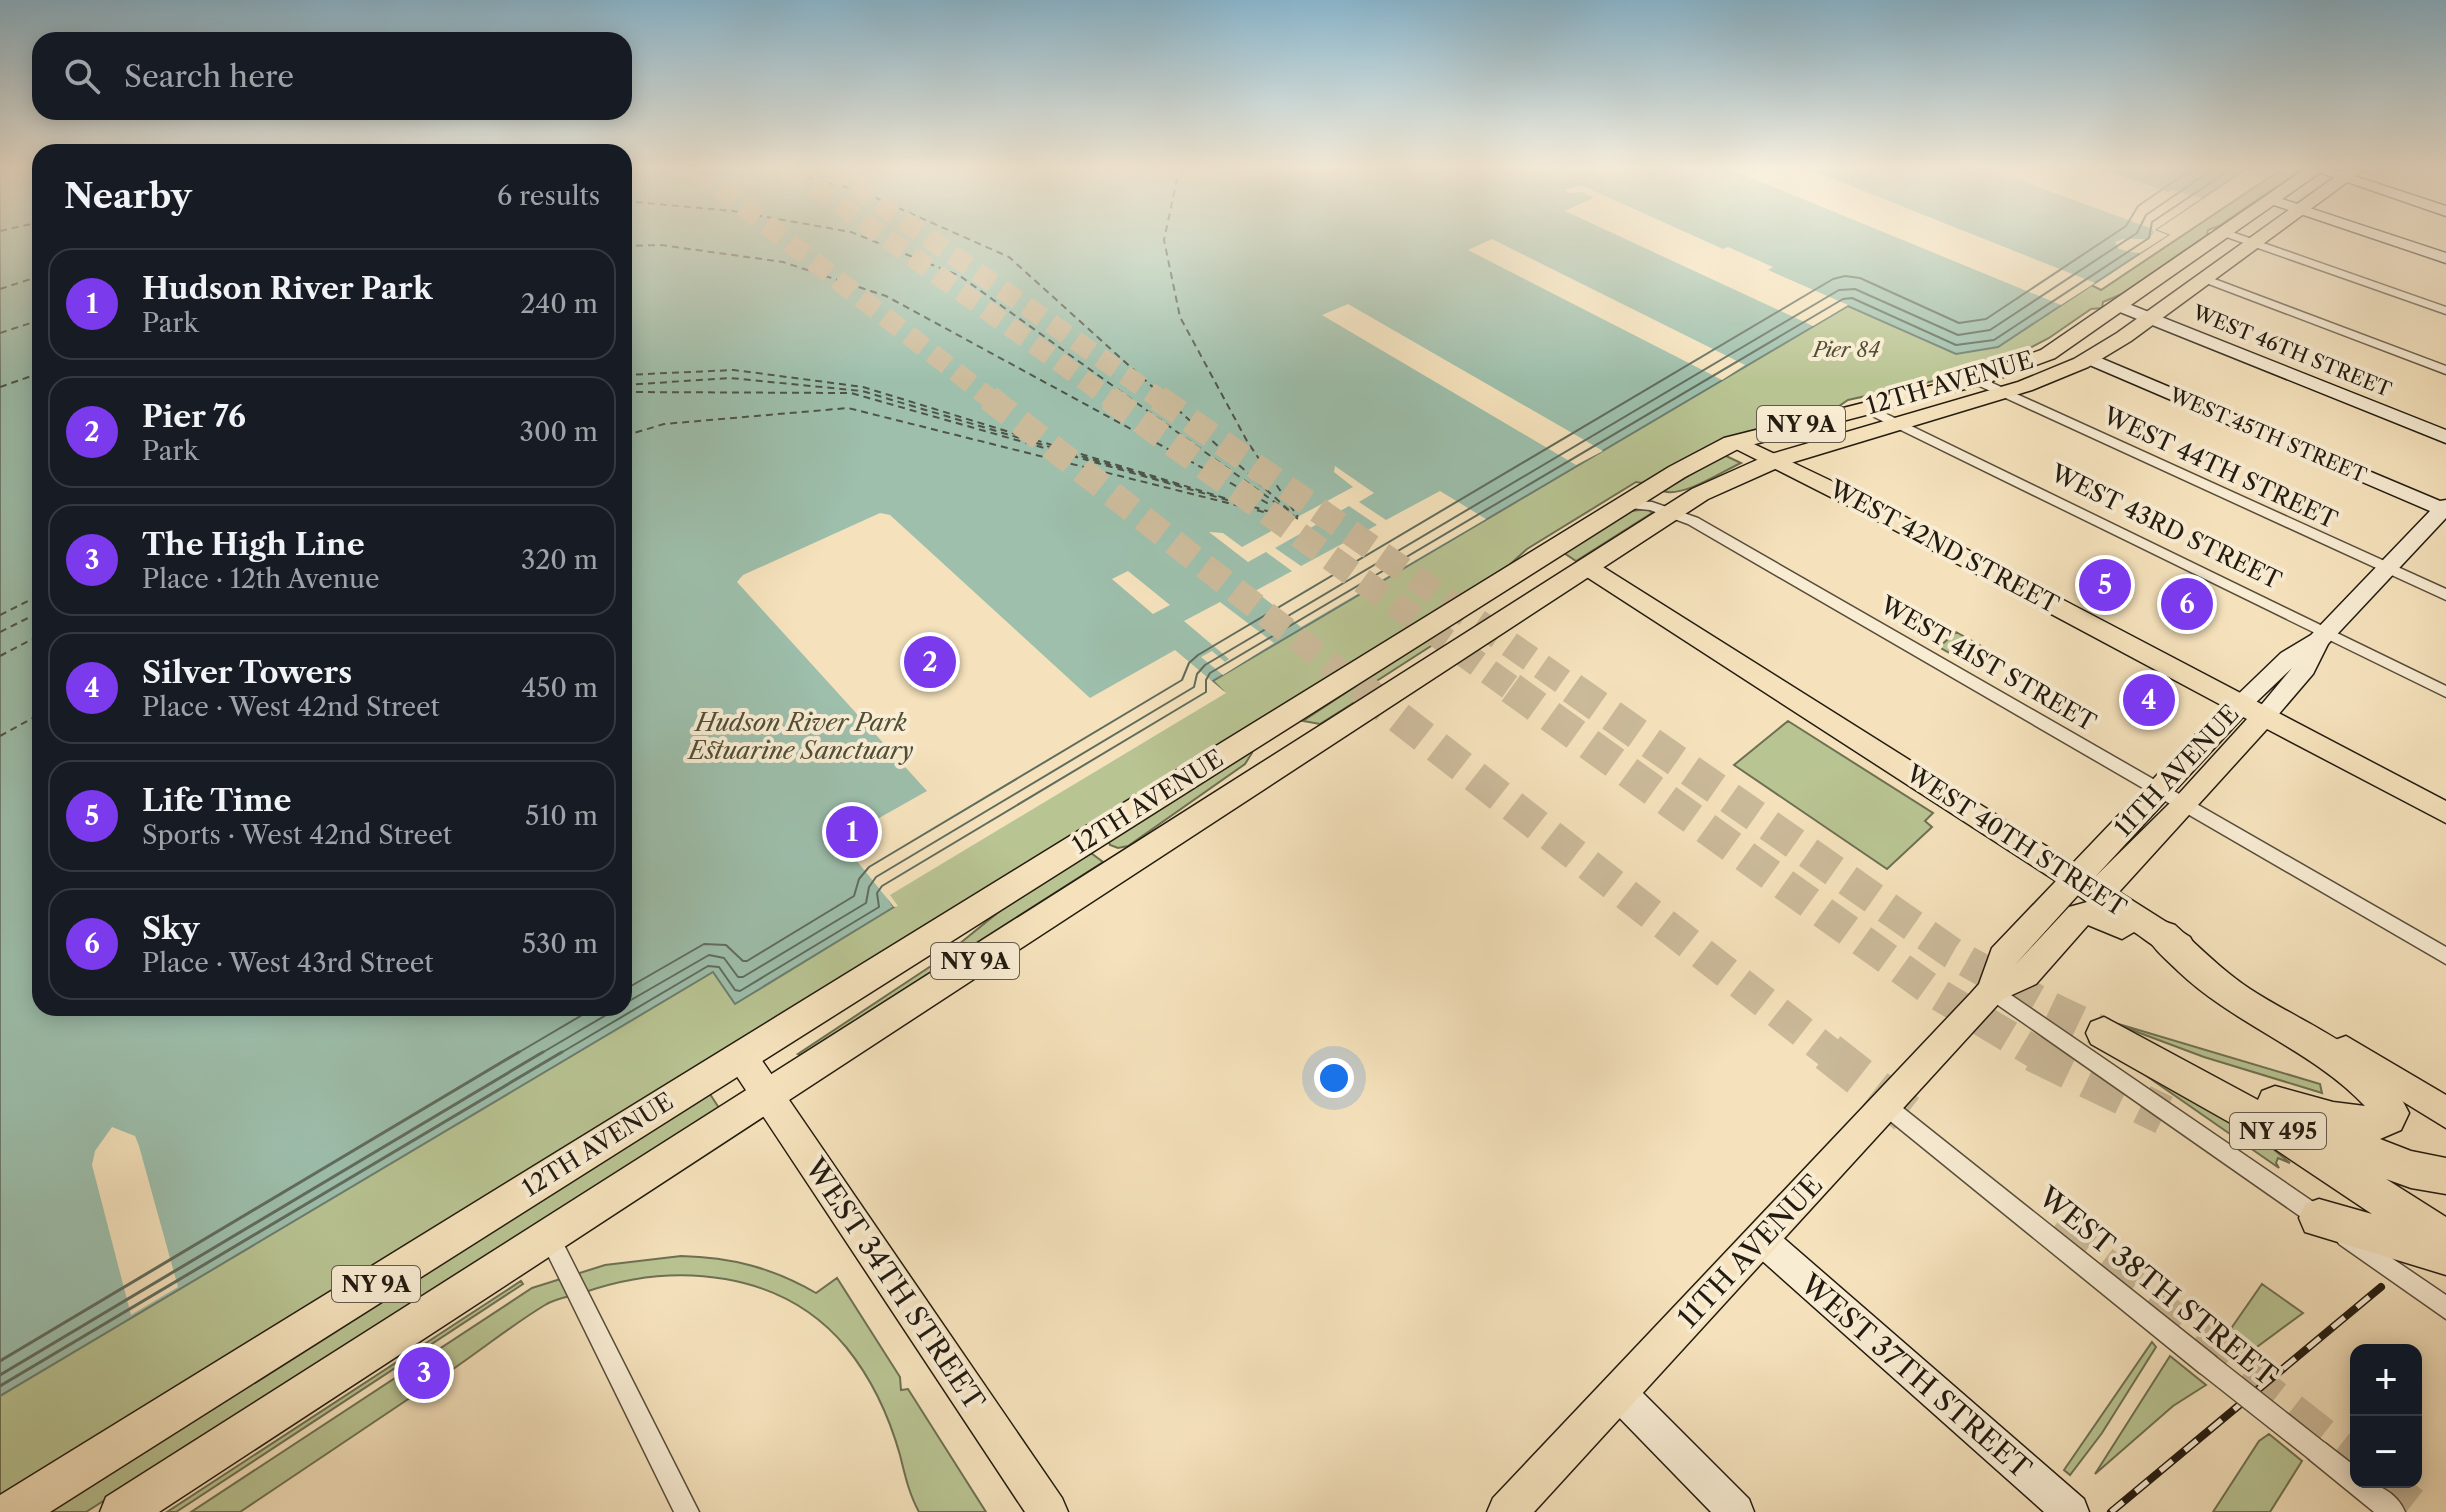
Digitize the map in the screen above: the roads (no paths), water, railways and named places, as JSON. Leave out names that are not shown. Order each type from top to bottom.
[{"type":"highway","name":"12TH AVENUE","points":[[11,1512],[1689,465],[1737,442],[1977,380],[2056,350],[2216,240]]},
{"type":"highway","points":[[2227,240],[2248,247]]},
{"type":"highway","name":"12TH AVENUE","points":[[121,1512],[1718,484],[1776,460],[2002,393],[2091,359],[2258,240]]},
{"type":"highway","points":[[1252,737],[1268,772]]},
{"type":"highway","points":[[1090,839],[1103,851],[1133,859]]},
{"type":"highway","points":[[2163,935],[2235,999],[2366,1081],[2385,1098],[2390,1113],[2379,1123],[2357,1123],[2275,1103]]},
{"type":"highway","name":"NY 495","points":[[2275,1103],[2104,1033],[2279,1131],[2446,1240]]},
{"type":"highway","points":[[2275,1103],[2377,1156],[2417,1171],[2446,1176]]},
{"type":"highway","points":[[2319,1218],[2446,1255]]},
{"type":"main road","points":[[2391,240],[2446,258]]},
{"type":"main road","name":"WEST 46TH STREET","points":[[2121,306],[2446,437]]},
{"type":"main road","name":"WEST 45TH STREET","points":[[2091,359],[2445,509]]},
{"type":"main road","name":"WEST 42ND STREET","points":[[1737,442],[2446,813]]},
{"type":"main road","name":"11TH AVENUE","points":[[2089,895],[2184,805],[2289,658],[2322,636],[2445,509]]},
{"type":"main road","name":"WEST 40TH STREET","points":[[1587,567],[2089,895],[2235,999]]},
{"type":"main road","name":"11TH AVENUE","points":[[1507,1512],[1992,990],[2025,975],[2079,915],[2089,895],[2159,791],[2252,710]]},
{"type":"main road","name":"WEST 40TH STREET","points":[[2089,895],[2163,935],[2446,1113]]},
{"type":"main road","name":"WEST 34TH STREET","points":[[741,1056],[1048,1512]]},
{"type":"main road","name":"WEST 37TH STREET","points":[[1761,1239],[2071,1512]]},
{"type":"main road","points":[[1618,1392],[1736,1512]]},
{"type":"street","points":[[2248,247],[2446,311]]},
{"type":"street","points":[[2205,279],[2446,370]]},
{"type":"street","name":"WEST 44TH STREET","points":[[1977,380],[2446,595]]},
{"type":"street","name":"WEST 43RD STREET","points":[[1864,407],[2322,636],[2446,692]]},
{"type":"street","name":"WEST 41ST STREET","points":[[1625,504],[1652,506],[1693,521],[2446,956]]},
{"type":"street","points":[[1992,990],[2446,1308]]},
{"type":"street","name":"WEST 38TH STREET","points":[[1886,1106],[2393,1512]]},
{"type":"street","points":[[549,1236],[687,1512]]},
{"type":"water","points":[[0,240],[32,240],[32,1016],[632,1016],[632,240],[2161,240],[1998,347],[1956,354],[1848,306],[1213,681],[1223,691],[885,893],[894,907],[735,1004],[713,972],[0,1396]]},
{"type":"tunnel","points":[[786,240],[992,400]]},
{"type":"tunnel","points":[[888,240],[1112,400]]},
{"type":"tunnel","points":[[930,240],[1161,400]]},
{"type":"tunnel","points":[[989,398],[1363,690]]},
{"type":"tunnel","points":[[1109,398],[1514,690]]},
{"type":"tunnel","points":[[1158,398],[1575,690]]},
{"type":"tunnel","points":[[1361,688],[1831,1054]]},
{"type":"tunnel","points":[[1511,688],[1931,990],[2037,1054]]},
{"type":"tunnel","points":[[1572,688],[1952,953],[2047,1006],[2104,1033]]},
{"type":"tunnel","points":[[1828,1052],[1911,1117]]},
{"type":"tunnel","points":[[2037,1054],[2164,1115]]},
{"type":"tunnel","points":[[2053,1228],[2350,1459]]},
{"type":"tunnel","points":[[2387,1488],[2418,1512]]},
{"type":"railway","points":[[2111,1512],[2381,1287]]},
{"type":"place","name":"Life Time","points":[[2105,585]]},
{"type":"place","name":"Sky","points":[[2187,604]]},
{"type":"place","name":"Pier 76","points":[[930,662]]},
{"type":"place","name":"Silver Towers","points":[[2149,700]]},
{"type":"place","name":"Hudson River Park","points":[[852,832]]},
{"type":"place","name":"The High Line","points":[[424,1373]]},
{"type":"park label","name":"Pier 84","points":[[1846,350]]},
{"type":"park label","name":"Hudson River Park Estuarine Sanctuary","points":[[801,737]]}]
